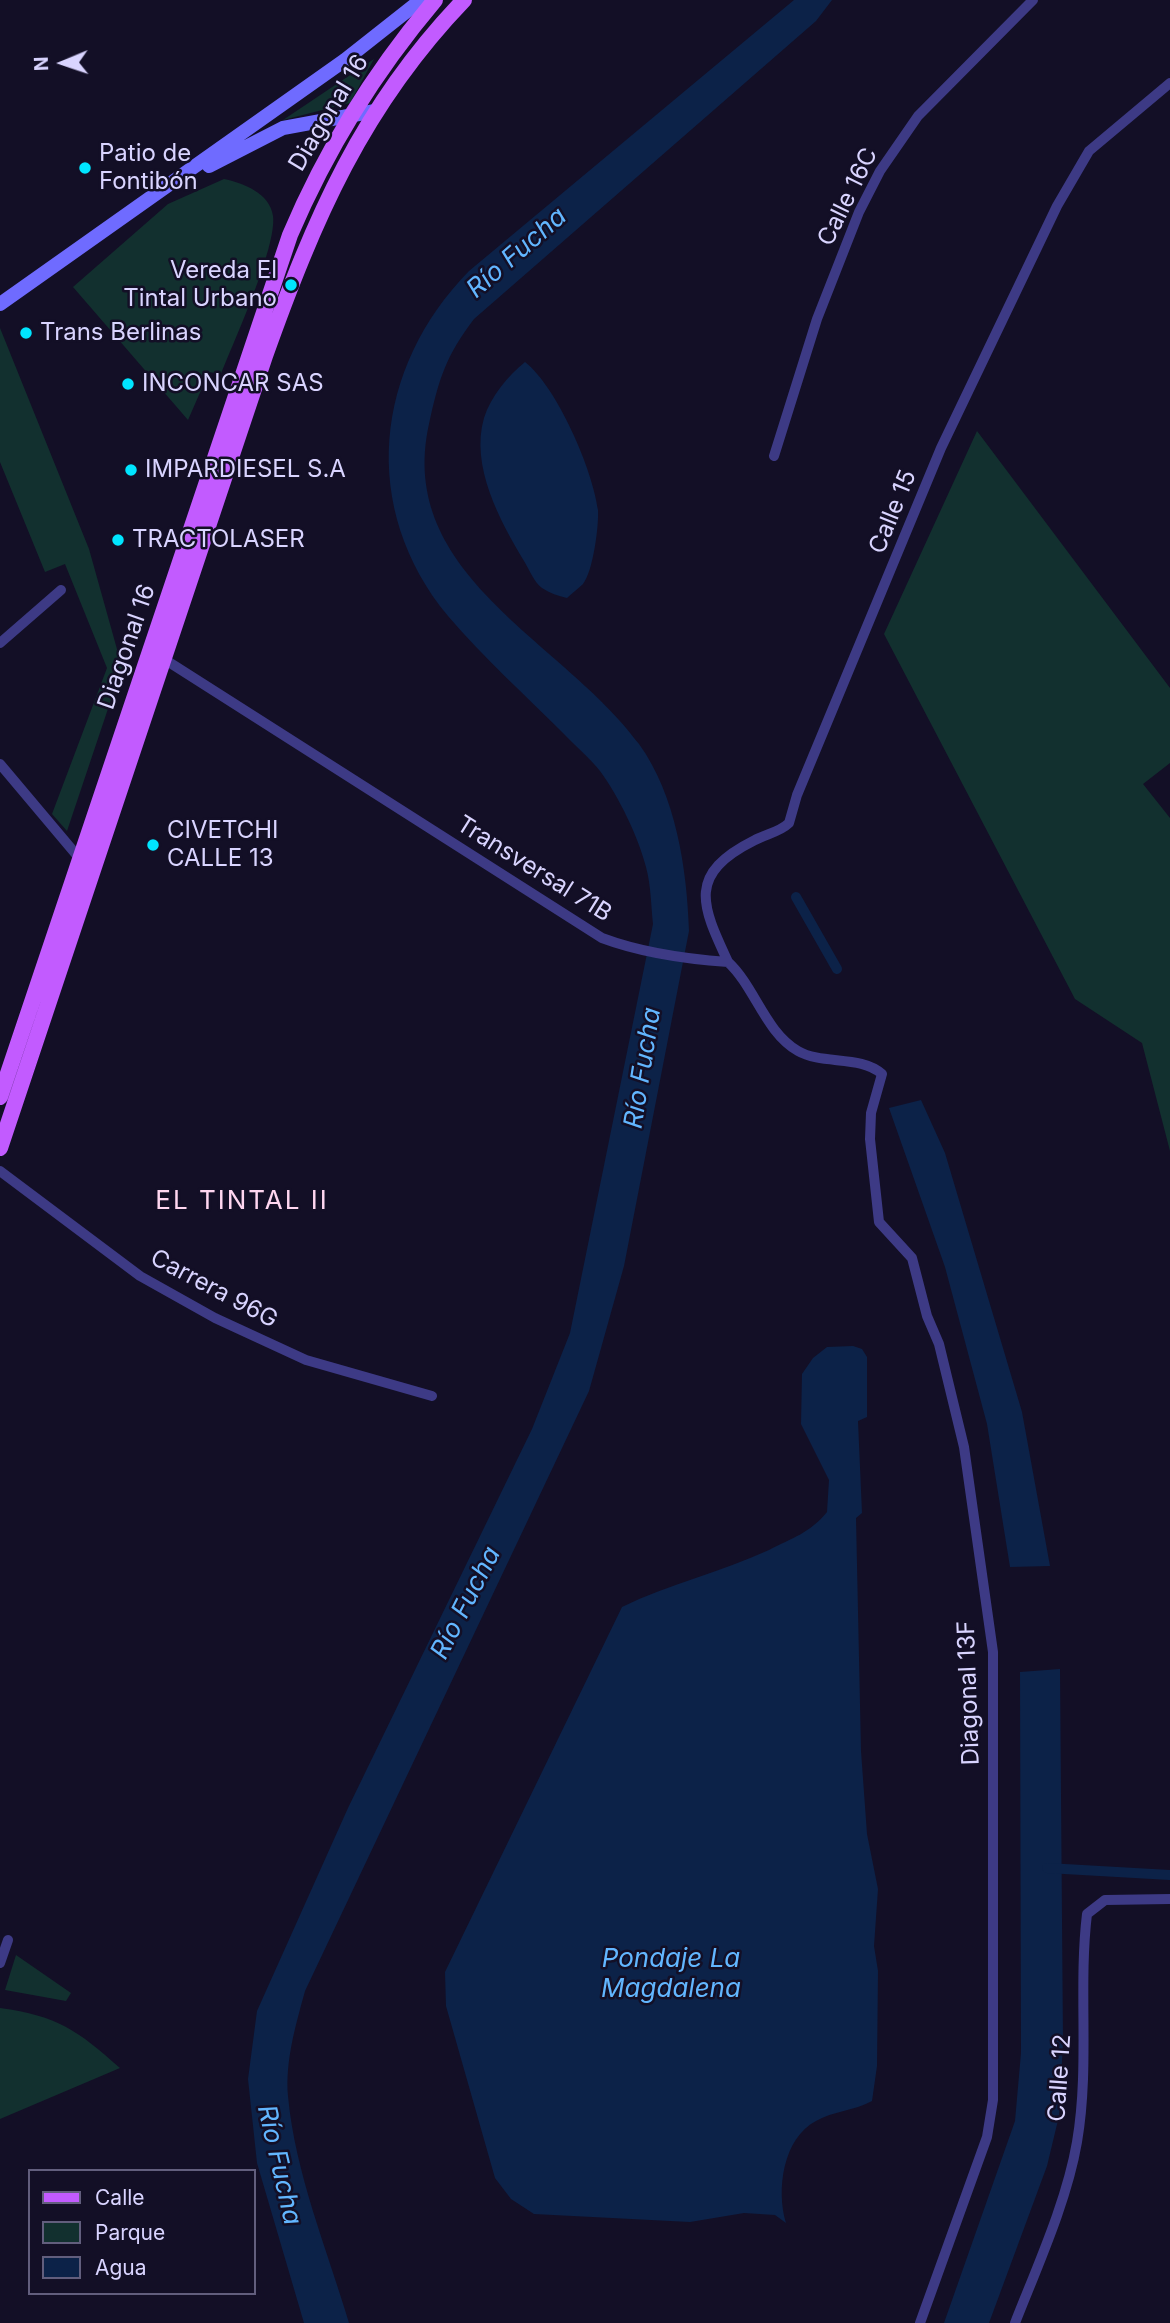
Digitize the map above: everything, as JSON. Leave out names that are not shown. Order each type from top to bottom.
[{"type":"main road","points":[[0,304],[345,60],[421,0]]},
{"type":"main road","name":"Diagonal 16","points":[[1,1088],[274,277],[310,188],[351,115],[400,44],[435,0]]},
{"type":"main road","name":"Diagonal 16","points":[[0,1147],[286,297],[320,216],[375,111],[403,68],[464,0]]},
{"type":"main road","points":[[164,190],[270,134],[300,124],[375,111]]},
{"type":"street","name":"Calle 16C","points":[[774,456],[817,319],[859,212],[880,171],[918,116],[1033,0]]},
{"type":"street","name":"Calle 15","points":[[728,962],[705,911],[704,890],[710,874],[753,841],[789,823],[797,796],[941,448],[1056,206],[1089,151],[1170,83]]},
{"type":"street","points":[[0,643],[61,590]]},
{"type":"street","name":"Transversal 71B","points":[[164,659],[602,938],[626,947],[689,959],[728,962]]},
{"type":"street","points":[[0,764],[80,859]]},
{"type":"street","name":"Diagonal 13F","points":[[728,962],[755,995],[771,1024],[795,1049],[866,1066],[882,1074],[871,1113],[870,1139],[879,1222],[912,1258],[927,1316],[939,1343],[964,1447],[993,1652],[993,2100],[987,2137],[920,2323]]},
{"type":"street","name":"Carrera 96G","points":[[0,1171],[140,1276],[215,1318],[306,1360],[432,1396]]},
{"type":"street","name":"Calle 12","points":[[1015,2323],[1069,2177],[1077,2141],[1085,2043],[1087,1914],[1105,1900],[1170,1899]]},
{"type":"street","points":[[0,1963],[8,1940]]},
{"type":"green space","points":[[374,59],[350,103],[283,120]]},
{"type":"green space","points":[[224,179],[247,186],[267,201],[273,216],[272,230],[262,271],[221,374],[209,372],[188,420],[73,287],[168,204]]},
{"type":"green space","points":[[0,328],[89,549],[122,667],[67,831],[52,814],[107,668],[65,564],[45,572],[0,462]]},
{"type":"green space","points":[[977,431],[1170,688],[1170,763],[1143,784],[1170,818],[1170,1151],[1142,1043],[1075,999],[884,634]]},
{"type":"green space","points":[[16,1955],[71,1993],[66,2001],[5,1990]]},
{"type":"green space","points":[[0,2008],[37,2015],[66,2027],[120,2068],[0,2119]]},
{"type":"water","name":"Río Fucha","points":[[794,0],[832,0],[816,21],[474,319],[445,368],[429,424],[425,477],[437,524],[461,565],[493,602],[607,707],[639,744],[652,764],[671,809],[677,833],[686,883],[689,931],[624,1266],[589,1391],[305,1991],[292,2043],[288,2096],[297,2154],[349,2323],[304,2323],[257,2163],[248,2079],[257,2011],[348,1808],[532,1429],[570,1333],[653,924],[649,881],[643,855],[627,817],[607,781],[592,761],[461,631],[419,574],[400,530],[390,485],[390,439],[397,394],[413,351],[437,309],[469,271]]},
{"type":"water","points":[[525,362],[537,374],[561,409],[581,452],[595,493],[598,510],[590,570],[583,584],[567,598],[545,590],[534,579],[497,511],[484,474],[481,436],[484,418],[501,387]]},
{"type":"water","points":[[921,1100],[945,1153],[1022,1412],[1050,1566],[1010,1567],[987,1424],[945,1267],[889,1108]]},
{"type":"water","name":"Pondaje La Magdalena","points":[[853,1346],[862,1349],[867,1357],[867,1417],[858,1421],[862,1513],[856,1518],[861,1751],[867,1834],[878,1889],[874,1946],[878,1971],[877,2066],[872,2101],[816,2121],[796,2139],[789,2152],[782,2181],[786,2223],[775,2215],[744,2213],[690,2222],[534,2214],[511,2199],[495,2178],[446,2006],[445,1972],[622,1607],[769,1550],[807,1530],[827,1512],[829,1480],[801,1424],[802,1374],[813,1358],[827,1347]]},
{"type":"water","points":[[1060,1669],[1063,2043],[1059,2116],[1047,2166],[989,2323],[944,2323],[1015,2121],[1021,2053],[1020,1672]]},
{"type":"waterway","points":[[796,897],[837,969]]},
{"type":"waterway","points":[[1047,1868],[1170,1875]]},
{"type":"place","name":"Patio de Fontibón","points":[[85,168]]},
{"type":"place","name":"Vereda El Tintal Urbano","points":[[291,285]]},
{"type":"place","name":"Trans Berlinas","points":[[26,333]]},
{"type":"place","name":"INCONCAR SAS","points":[[128,384]]},
{"type":"place","name":"IMPARDIESEL S.A","points":[[131,470]]},
{"type":"place","name":"TRACTOLASER","points":[[118,540]]},
{"type":"place","name":"CIVETCHI CALLE 13","points":[[153,845]]},
{"type":"district","name":"EL TINTAL II","points":[[242,1201]]}]
